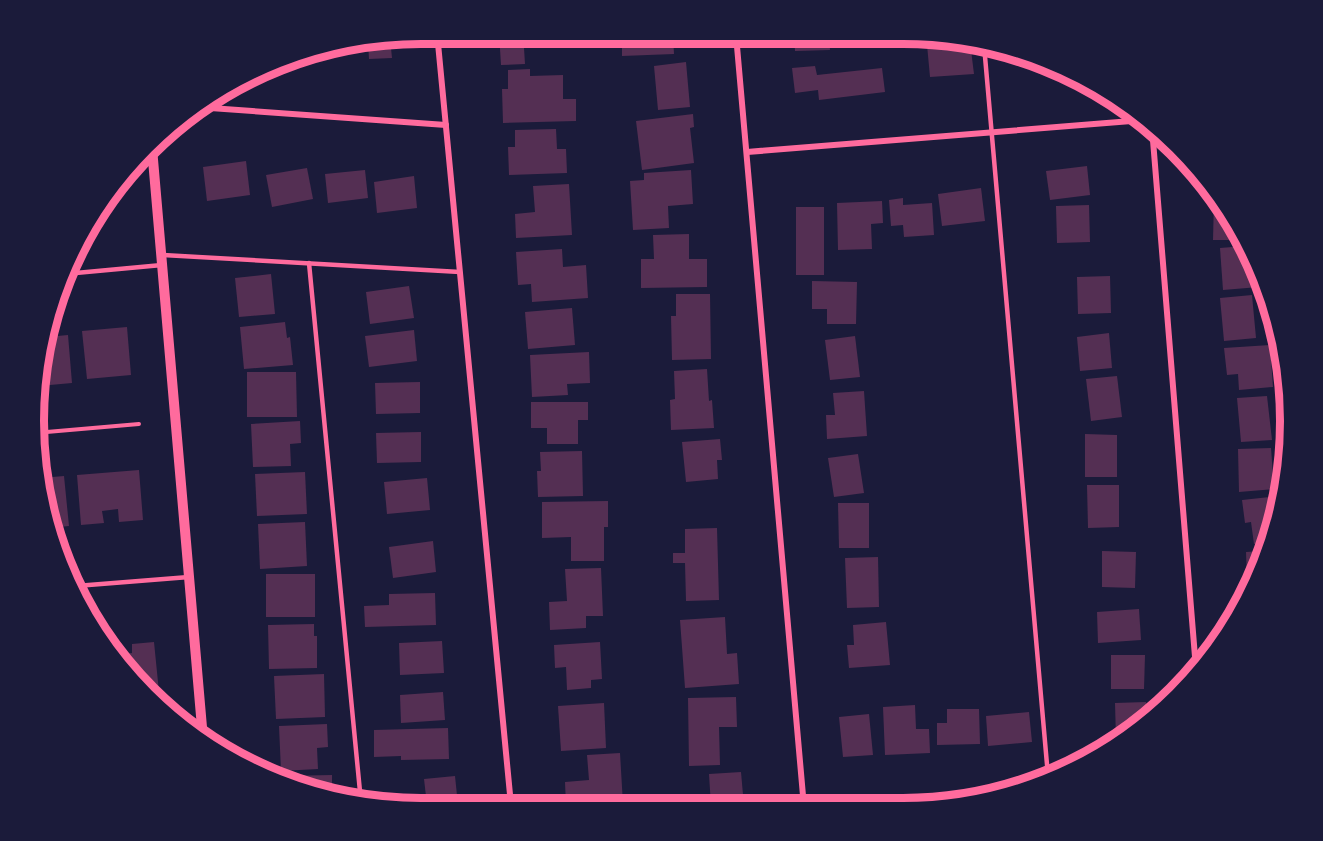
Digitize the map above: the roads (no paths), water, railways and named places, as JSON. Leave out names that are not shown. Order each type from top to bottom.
[{"type":"street","points":[[438,44],[509,798]]},
{"type":"street","points":[[737,44],[803,798]]},
{"type":"street","points":[[210,108],[446,125]]},
{"type":"street","points":[[747,152],[1132,121]]},
{"type":"street","points":[[1153,139],[1195,658]]},
{"type":"street","points":[[153,155],[202,728]]},
{"type":"lane","points":[[985,53],[1047,769]]},
{"type":"lane","points":[[73,273],[161,260],[309,263],[460,272]]},
{"type":"lane","points":[[309,263],[360,792]]},
{"type":"lane","points":[[81,586],[189,577]]}]
